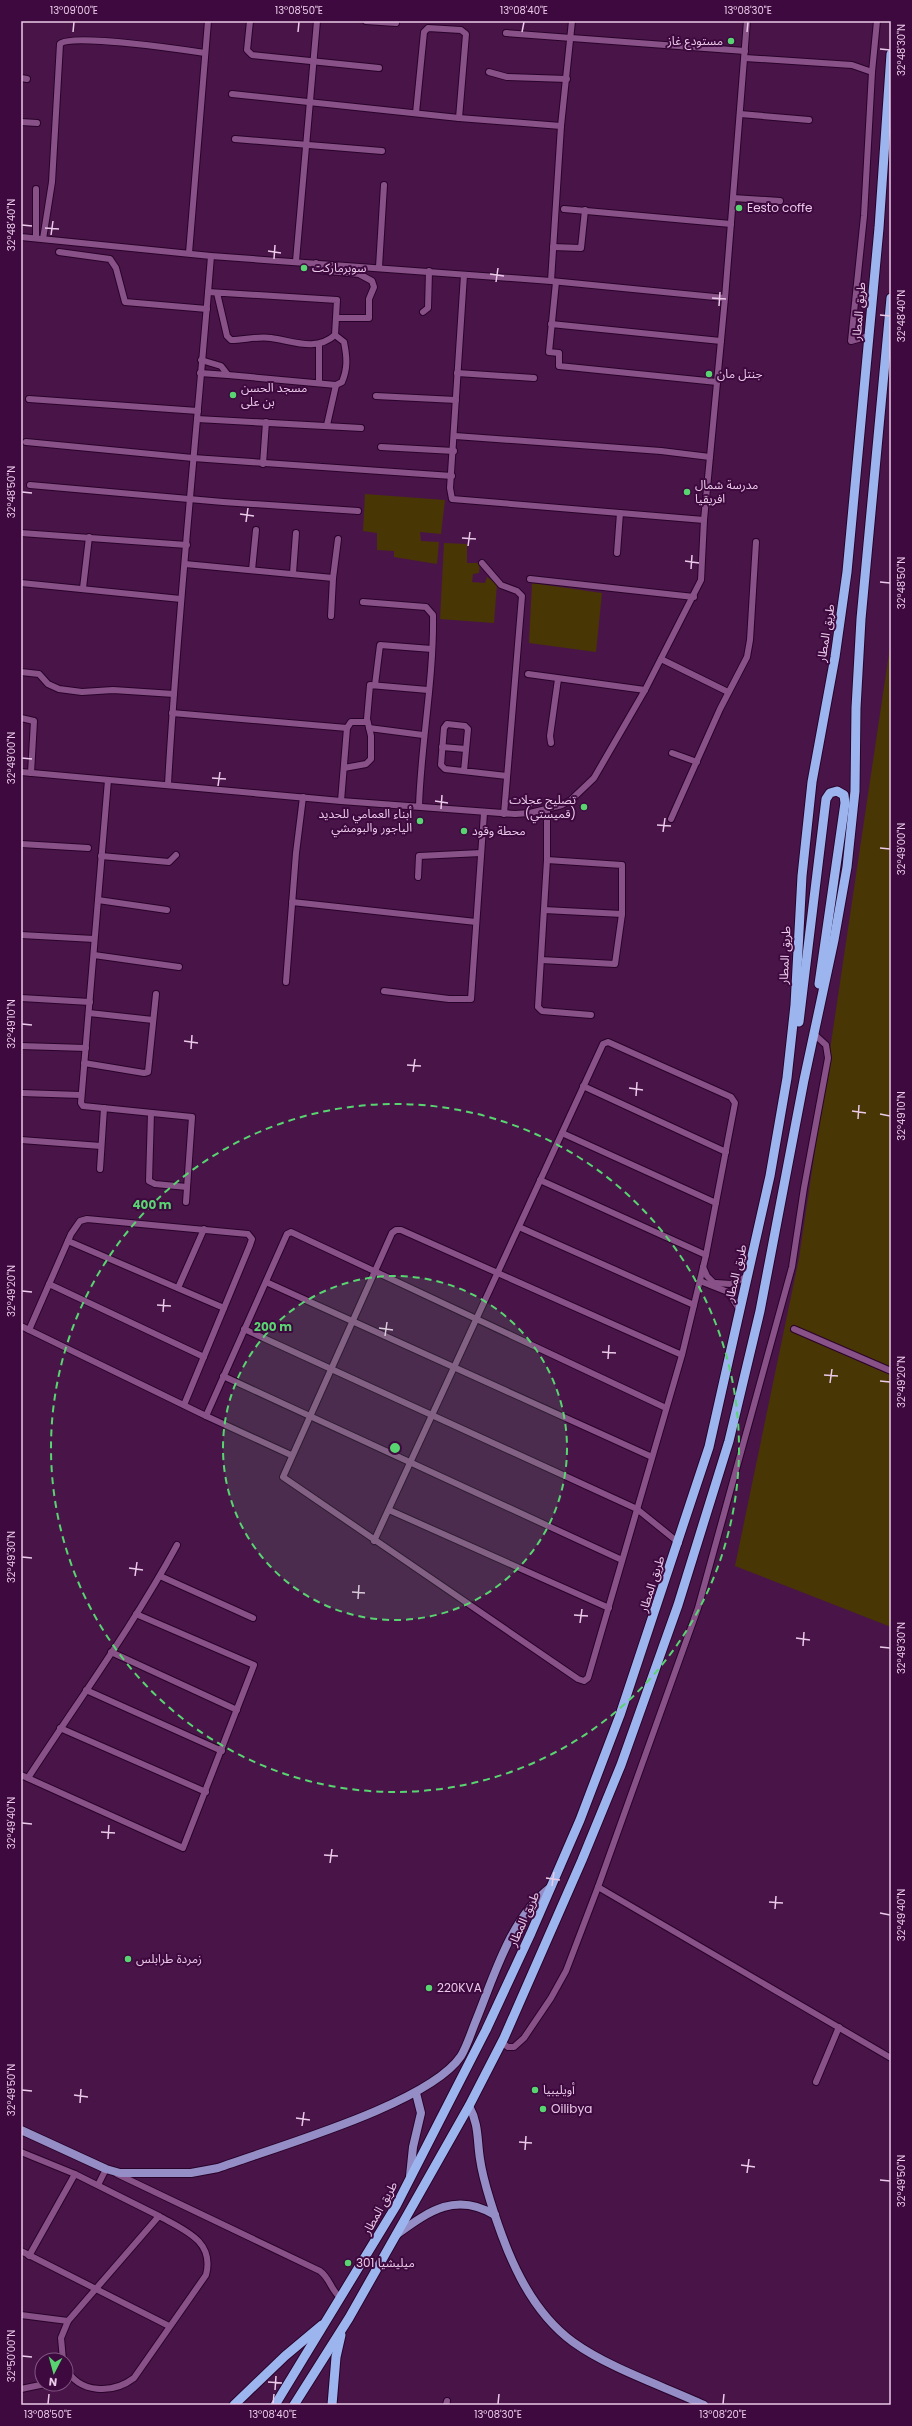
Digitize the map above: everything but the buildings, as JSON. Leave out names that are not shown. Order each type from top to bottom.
[{"type":"highway","name":"طريق المطار","points":[[275,2405],[387,2223],[486,2030],[551,1887],[580,1820],[620,1715],[679,1543],[709,1447],[770,1176],[783,1105],[795,1004],[804,849],[818,740],[842,615],[879,228],[891,54]]},
{"type":"highway","points":[[294,2405],[344,2325],[395,2236],[469,2106],[501,2042],[582,1860],[621,1765],[650,1686],[707,1514],[729,1441],[757,1325],[805,1077],[834,940],[852,829],[861,619],[891,298]]},
{"type":"highway","points":[[783,1105],[802,1007],[826,799],[830,793],[837,791],[844,795],[845,803],[805,1077]]},
{"type":"highway","points":[[234,2405],[285,2356],[328,2318]]},
{"type":"highway","points":[[332,2405],[336,2357],[344,2325]]},
{"type":"main road","points":[[21,2130],[110,2170],[191,2173],[212,2170],[350,2120],[416,2093],[460,2056],[508,1945],[529,1908],[538,1897],[551,1887]]},
{"type":"main road","points":[[410,2178],[413,2147],[422,2112],[416,2093]]},
{"type":"main road","points":[[469,2106],[478,2124],[482,2171],[495,2215],[528,2293],[541,2311],[560,2331],[601,2358],[704,2405]]},
{"type":"main road","points":[[395,2236],[428,2212],[442,2207],[470,2205],[495,2215]]},
{"type":"street","points":[[188,253],[208,21]]},
{"type":"street","points":[[250,21],[247,50],[249,53],[379,68]]},
{"type":"street","points":[[296,261],[317,21]]},
{"type":"street","points":[[366,21],[396,23]]},
{"type":"street","points":[[572,21],[553,247],[553,281],[549,352],[558,353],[559,366],[717,382]]},
{"type":"street","points":[[21,772],[504,814],[530,813],[547,809],[566,802],[590,783],[603,765],[645,690],[694,597],[701,580],[704,520],[734,198],[748,21]]},
{"type":"street","points":[[869,336],[851,341],[864,216],[872,72],[877,21]]},
{"type":"street","points":[[416,113],[424,32],[428,28],[462,30],[466,34],[459,118]]},
{"type":"street","points":[[506,33],[745,51]]},
{"type":"street","points":[[44,239],[52,182],[60,44],[66,41],[76,40],[133,44],[205,53]]},
{"type":"street","points":[[745,58],[852,65],[872,72]]},
{"type":"street","points":[[489,72],[507,77],[567,80]]},
{"type":"street","points":[[232,94],[459,118],[562,126]]},
{"type":"street","points":[[740,114],[809,120]]},
{"type":"street","points":[[21,122],[37,124]]},
{"type":"street","points":[[235,139],[306,146],[382,151]]},
{"type":"street","points":[[378,267],[384,185]]},
{"type":"street","points":[[36,190],[36,238]]},
{"type":"street","points":[[734,198],[780,201]]},
{"type":"street","points":[[564,209],[731,224]]},
{"type":"street","points":[[553,247],[581,248],[585,210]]},
{"type":"street","points":[[21,237],[211,256],[296,261],[553,281],[725,298]]},
{"type":"street","points":[[59,252],[110,259],[116,268],[124,302],[207,309]]},
{"type":"street","points":[[168,784],[181,599],[187,545],[201,360],[211,256]]},
{"type":"street","points":[[316,263],[319,270],[359,274],[372,281],[374,287],[370,299],[369,318],[337,318]]},
{"type":"street","points":[[423,312],[428,308],[429,271]]},
{"type":"street","points":[[464,275],[450,496],[453,500],[704,520]]},
{"type":"street","points":[[208,292],[337,300],[335,335]]},
{"type":"street","points":[[217,293],[227,336],[231,340],[271,338],[294,343],[319,344],[335,335]]},
{"type":"street","points":[[551,324],[721,342]]},
{"type":"street","points":[[200,373],[336,384],[342,382],[346,372],[347,358],[344,342],[335,335]]},
{"type":"street","points":[[319,344],[319,383]]},
{"type":"street","points":[[201,360],[221,366],[228,375]]},
{"type":"street","points":[[457,373],[534,378]]},
{"type":"street","points":[[327,425],[336,384]]},
{"type":"street","points":[[376,396],[456,400]]},
{"type":"street","points":[[29,399],[198,411]]},
{"type":"street","points":[[197,419],[362,428]]},
{"type":"street","points":[[263,464],[266,422]]},
{"type":"street","points":[[455,436],[661,451],[710,458]]},
{"type":"street","points":[[26,442],[263,464],[452,476]]},
{"type":"street","points":[[380,447],[454,451]]},
{"type":"street","points":[[30,485],[190,498],[230,503],[358,511]]},
{"type":"street","points":[[617,553],[620,513]]},
{"type":"street","points":[[252,570],[256,530]]},
{"type":"street","points":[[21,533],[187,545]]},
{"type":"street","points":[[293,573],[296,533]]},
{"type":"street","points":[[83,588],[89,537]]},
{"type":"street","points":[[331,616],[333,578],[338,539]]},
{"type":"street","points":[[671,819],[728,692],[743,668],[750,640],[756,542]]},
{"type":"street","points":[[482,562],[501,585],[517,591],[522,596],[504,814]]},
{"type":"street","points":[[185,564],[293,573],[333,578]]},
{"type":"street","points":[[530,579],[694,597]]},
{"type":"street","points":[[21,583],[181,599]]},
{"type":"street","points":[[363,602],[426,606],[433,615],[432,649],[423,735],[418,806]]},
{"type":"street","points":[[375,685],[380,645],[432,649]]},
{"type":"street","points":[[661,659],[728,692]]},
{"type":"street","points":[[21,672],[39,674],[48,684],[59,689],[82,692],[113,690],[174,694]]},
{"type":"street","points":[[528,674],[645,690]]},
{"type":"street","points":[[551,743],[550,736],[558,679]]},
{"type":"street","points":[[344,768],[369,763],[371,736],[368,725],[369,686],[375,685],[428,690]]},
{"type":"street","points":[[172,713],[347,728]]},
{"type":"street","points":[[21,718],[34,721],[30,773]]},
{"type":"street","points":[[341,801],[347,728],[351,722],[423,735]]},
{"type":"street","points":[[464,771],[467,728],[448,724],[444,728],[441,767],[464,771],[507,776]]},
{"type":"street","points":[[442,747],[466,749]]},
{"type":"street","points":[[672,753],[697,762]]},
{"type":"street","points":[[108,780],[81,1095],[83,1106],[192,1117],[186,1202]]},
{"type":"street","points":[[286,982],[292,902],[303,797]]},
{"type":"street","points":[[547,809],[547,860],[539,1010],[591,1015]]},
{"type":"street","points":[[384,991],[449,999],[471,999],[484,813]]},
{"type":"street","points":[[21,844],[88,848]]},
{"type":"street","points":[[418,877],[419,856],[481,853]]},
{"type":"street","points":[[101,856],[169,862],[176,855]]},
{"type":"street","points":[[541,960],[615,964],[622,914],[622,864],[547,860]]},
{"type":"street","points":[[98,900],[167,910]]},
{"type":"street","points":[[292,902],[476,922]]},
{"type":"street","points":[[544,910],[622,914]]},
{"type":"street","points":[[21,935],[94,939]]},
{"type":"street","points":[[94,955],[179,967]]},
{"type":"street","points":[[84,1063],[146,1073],[149,1070],[156,994]]},
{"type":"street","points":[[21,998],[90,1002]]},
{"type":"street","points":[[89,1013],[153,1020]]},
{"type":"street","points":[[501,2042],[511,2048],[517,2046],[555,1992],[566,1971],[598,1888],[698,1608],[792,1267],[804,1188],[828,1058],[826,1045],[815,1034]]},
{"type":"street","points":[[374,1541],[389,1510],[476,1319],[497,1274],[519,1227],[583,1086],[604,1044],[608,1042],[717,1090],[733,1098],[735,1101],[706,1255],[682,1355],[589,1677],[586,1680],[580,1680],[374,1541],[284,1478],[283,1473],[392,1233],[398,1229],[497,1274],[682,1355]]},
{"type":"street","points":[[21,1046],[86,1048]]},
{"type":"street","points":[[583,1086],[726,1152]]},
{"type":"street","points":[[21,1093],[81,1095]]},
{"type":"street","points":[[100,1169],[104,1108]]},
{"type":"street","points":[[151,1113],[149,1181],[155,1184],[187,1187]]},
{"type":"street","points":[[562,1133],[716,1203]]},
{"type":"street","points":[[21,1140],[101,1146]]},
{"type":"street","points":[[540,1180],[706,1255]]},
{"type":"street","points":[[29,1330],[75,1226],[80,1221],[87,1219],[240,1232],[248,1234],[252,1238],[184,1405]]},
{"type":"street","points":[[519,1227],[694,1305]]},
{"type":"street","points":[[178,1288],[204,1229]]},
{"type":"street","points":[[206,1416],[287,1234],[291,1232],[666,1408]]},
{"type":"street","points":[[68,1241],[224,1308]]},
{"type":"street","points":[[703,1266],[707,1276],[713,1284]]},
{"type":"street","points":[[697,1291],[713,1284],[731,1284],[748,1276]]},
{"type":"street","points":[[700,1280],[713,1284],[728,1292],[740,1311]]},
{"type":"street","points":[[266,1282],[652,1456]]},
{"type":"street","points":[[49,1284],[204,1357]]},
{"type":"street","points":[[21,1326],[206,1416],[292,1455]]},
{"type":"street","points":[[244,1329],[637,1509],[679,1543]]},
{"type":"street","points":[[794,1329],[891,1371]]},
{"type":"street","points":[[223,1376],[622,1560]]},
{"type":"street","points":[[389,1510],[609,1608]]},
{"type":"street","points":[[28,1778],[136,1614],[160,1576],[177,1545]]},
{"type":"street","points":[[160,1576],[253,1618]]},
{"type":"street","points":[[21,1775],[183,1848],[254,1666],[136,1614]]},
{"type":"street","points":[[111,1652],[237,1710]]},
{"type":"street","points":[[86,1690],[222,1751]]},
{"type":"street","points":[[60,1728],[206,1792]]},
{"type":"street","points":[[598,1888],[891,2058]]},
{"type":"street","points":[[816,2082],[839,2027]]},
{"type":"street","points":[[21,2152],[98,2185],[159,2216],[196,2237],[202,2243],[208,2259],[206,2275],[139,2371],[127,2383],[111,2388],[90,2388],[74,2379]]},
{"type":"street","points":[[98,2185],[110,2170],[320,2271],[328,2278],[334,2291],[341,2298]]},
{"type":"street","points":[[29,2256],[75,2174]]},
{"type":"street","points":[[62,2352],[61,2338],[68,2321],[159,2216]]},
{"type":"street","points":[[21,2251],[170,2326]]},
{"type":"street","points":[[21,2315],[68,2321]]},
{"type":"street","points":[[21,2389],[34,2386]]},
{"type":"shaded area","points":[[365,494],[445,500],[441,534],[420,532],[421,541],[439,542],[437,564],[394,557],[394,551],[377,550],[377,533],[363,531]]},
{"type":"shaded area","points":[[444,543],[467,544],[467,563],[480,563],[479,573],[473,574],[472,582],[485,583],[487,577],[497,584],[494,623],[440,619]]},
{"type":"shaded area","points":[[532,583],[602,593],[596,652],[529,643]]},
{"type":"shaded area","points":[[891,640],[891,1627],[735,1566],[799,1258]]},
{"type":"place","name":"مستودع غاز","points":[[731,41]]},
{"type":"place","name":"Eesto coffe","points":[[739,208]]},
{"type":"place","name":"سوبرماركت","points":[[304,268]]},
{"type":"place","name":"جنتل مان","points":[[709,374]]},
{"type":"place","name":"مسجد الحسن بن على","points":[[233,395]]},
{"type":"place","name":"مدرسة شمال افريقيا","points":[[687,492]]},
{"type":"place","name":"تصليح عجلات (قميستي)","points":[[584,807]]},
{"type":"place","name":"أبناء العمامي للحديد الياجور والبومشي","points":[[420,821]]},
{"type":"place","name":"محطة وقود","points":[[464,831]]},
{"type":"place","name":"زمردة طرابلس","points":[[128,1959]]},
{"type":"place","name":"220KVA","points":[[429,1988]]},
{"type":"place","name":"أويليبيا","points":[[535,2090]]},
{"type":"place","name":"Oilibya","points":[[543,2109]]},
{"type":"place","name":"ميليشيا 301","points":[[348,2263]]}]
